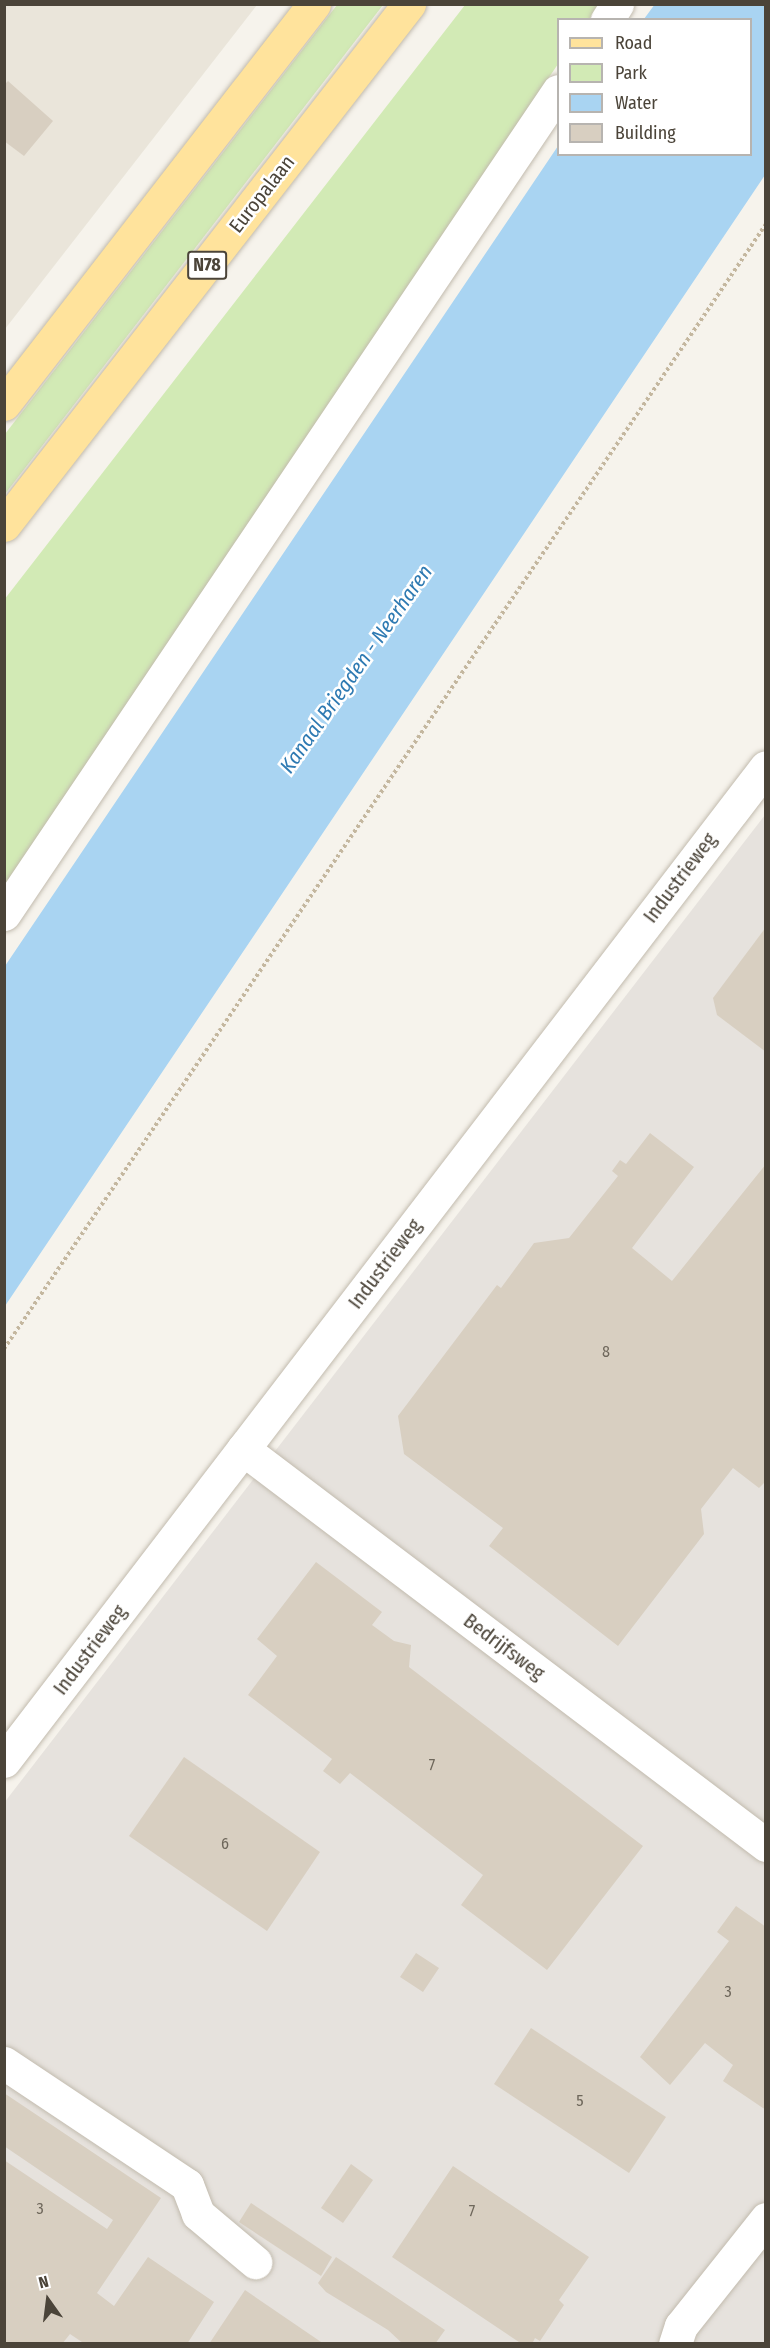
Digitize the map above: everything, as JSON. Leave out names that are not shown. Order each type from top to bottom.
[{"type":"main road","points":[[4,404],[314,4]]},
{"type":"main road","name":"Europalaan","points":[[4,525],[409,4]]},
{"type":"street","points":[[608,18],[617,4]]},
{"type":"street","points":[[4,914],[557,92]]},
{"type":"street","name":"Industrieweg","points":[[4,1761],[765,766]]},
{"type":"street","name":"Bedrijfsweg","points":[[243,1449],[765,1845]]},
{"type":"street","points":[[4,2063],[187,2185],[198,2214],[255,2262]]},
{"type":"street","points":[[675,2343],[681,2326],[765,2219]]},
{"type":"path","points":[[4,1349],[765,224]]},
{"type":"shaded area","points":[[5,5],[257,5],[5,329]]},
{"type":"shaded area","points":[[765,815],[765,2343],[5,2343],[4,1803]]},
{"type":"green space","points":[[337,5],[383,5],[5,494],[5,434]]},
{"type":"green space","points":[[465,5],[599,5],[590,18],[557,18],[557,65],[5,885],[4,600]]},
{"type":"water","name":"Kanaal Briegden - Neerharen","points":[[655,4],[765,5],[765,175],[5,1306],[5,966],[557,147],[557,156],[752,156],[752,18],[645,18]]},
{"type":"building","points":[[8,81],[53,121],[24,156],[4,141],[4,85]]},
{"type":"building","points":[[766,927],[766,1052],[717,1015],[713,998]]},
{"type":"building","points":[[650,1133],[694,1167],[632,1248],[672,1281],[766,1164],[766,1481],[759,1488],[733,1468],[701,1509],[704,1534],[618,1646],[489,1546],[503,1528],[404,1454],[398,1416],[497,1285],[501,1288],[534,1243],[569,1238],[618,1176],[612,1171],[620,1160],[626,1164]]},
{"type":"building","points":[[316,1562],[382,1612],[372,1625],[394,1641],[411,1645],[409,1667],[643,1846],[547,1970],[461,1905],[483,1875],[350,1773],[340,1784],[323,1771],[332,1759],[248,1695],[277,1656],[257,1639]]},
{"type":"building","points":[[184,1757],[320,1852],[267,1931],[129,1836]]},
{"type":"building","points":[[736,1906],[766,1927],[766,2110],[723,2081],[733,2065],[705,2043],[670,2085],[640,2057],[729,1941],[717,1932]]},
{"type":"building","points":[[416,1953],[439,1968],[423,1992],[400,1977]]},
{"type":"building","points":[[531,2028],[666,2117],[629,2173],[494,2084]]},
{"type":"building","points":[[4,2093],[161,2198],[97,2293],[114,2306],[148,2257],[214,2302],[187,2344],[85,2344],[70,2334],[62,2344],[4,2344],[4,2160],[107,2229],[113,2220],[4,2146]]},
{"type":"building","points":[[351,2164],[373,2180],[343,2223],[321,2208]]},
{"type":"building","points":[[453,2166],[589,2257],[559,2300],[564,2305],[540,2341],[535,2338],[532,2344],[522,2344],[392,2257]]},
{"type":"building","points":[[251,2203],[332,2257],[321,2276],[239,2222]]},
{"type":"building","points":[[336,2257],[445,2330],[435,2344],[403,2344],[388,2330],[326,2292],[318,2283]]},
{"type":"building","points":[[245,2290],[324,2344],[209,2344]]}]
